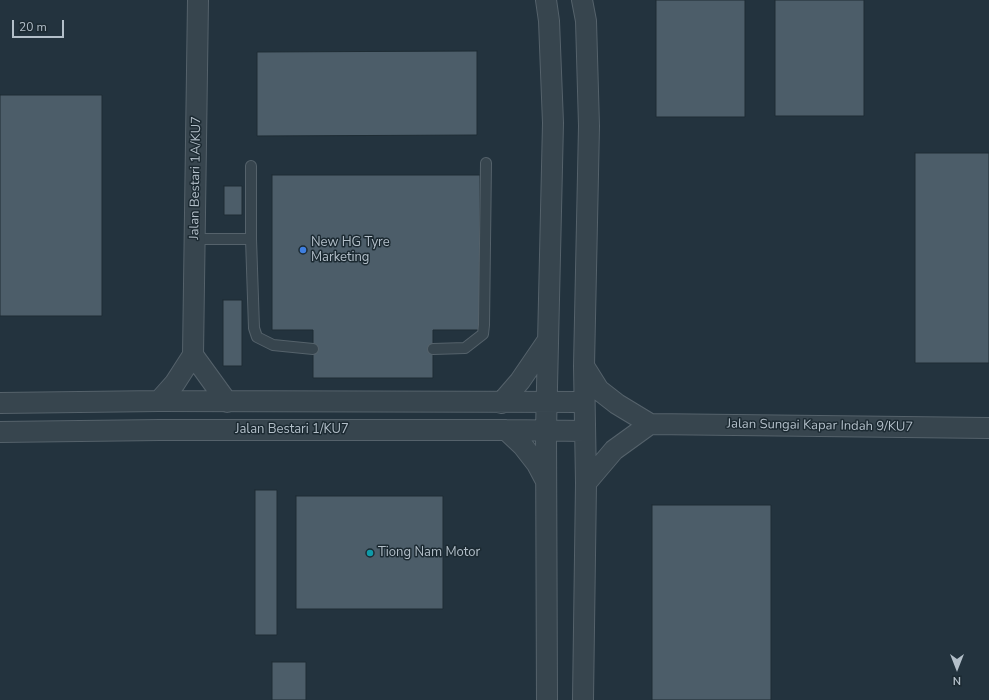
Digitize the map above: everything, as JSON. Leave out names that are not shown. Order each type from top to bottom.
[{"type":"street","name":"Jalan Bestari 1A/KU7","points":[[193,355],[198,0]]},
{"type":"street","points":[[546,0],[549,21],[553,122],[548,402],[546,431],[547,700]]},
{"type":"street","points":[[582,0],[586,20],[589,126],[584,366],[586,484],[582,700]]},
{"type":"street","points":[[501,402],[520,381],[548,340]]},
{"type":"street","points":[[159,401],[175,383],[193,355],[227,402]]},
{"type":"street","points":[[584,366],[599,390],[617,404],[650,424],[614,450],[586,484]]},
{"type":"street","points":[[0,403],[159,401],[584,402]]},
{"type":"street","name":"Jalan Sungai Kapar Indah 9/KU7","points":[[650,424],[989,428]]},
{"type":"street","points":[[506,430],[523,446],[537,464],[547,483]]},
{"type":"street","name":"Jalan Bestari 1/KU7","points":[[0,432],[585,431]]},
{"type":"lane","points":[[433,349],[465,348],[483,334],[486,163]]},
{"type":"lane","points":[[251,166],[251,239],[254,328],[257,337],[273,345],[313,349]]},
{"type":"lane","points":[[195,240],[251,239]]},
{"type":"building","points":[[656,0],[745,0],[745,117],[656,117]]},
{"type":"building","points":[[775,0],[864,0],[864,116],[775,116]]},
{"type":"building","points":[[477,51],[477,135],[257,136],[257,52]]},
{"type":"building","points":[[0,95],[102,95],[102,316],[0,316]]},
{"type":"building","points":[[915,153],[989,153],[989,363],[915,363]]},
{"type":"building","points":[[272,175],[480,175],[480,330],[433,330],[433,378],[313,378],[313,330],[272,330]]},
{"type":"building","points":[[224,186],[242,186],[242,215],[224,215]]},
{"type":"building","points":[[223,300],[242,300],[242,366],[223,366]]},
{"type":"building","points":[[255,490],[277,490],[277,635],[255,635]]},
{"type":"building","name":"Tiong Nam Motor","points":[[296,496],[443,496],[443,609],[296,609]]},
{"type":"building","points":[[652,505],[771,505],[771,700],[652,700]]},
{"type":"building","points":[[272,662],[306,662],[306,700],[272,700]]},
{"type":"place","name":"New HG Tyre Marketing","points":[[303,250]]},
{"type":"place","name":"Tiong Nam Motor","points":[[370,553]]}]
